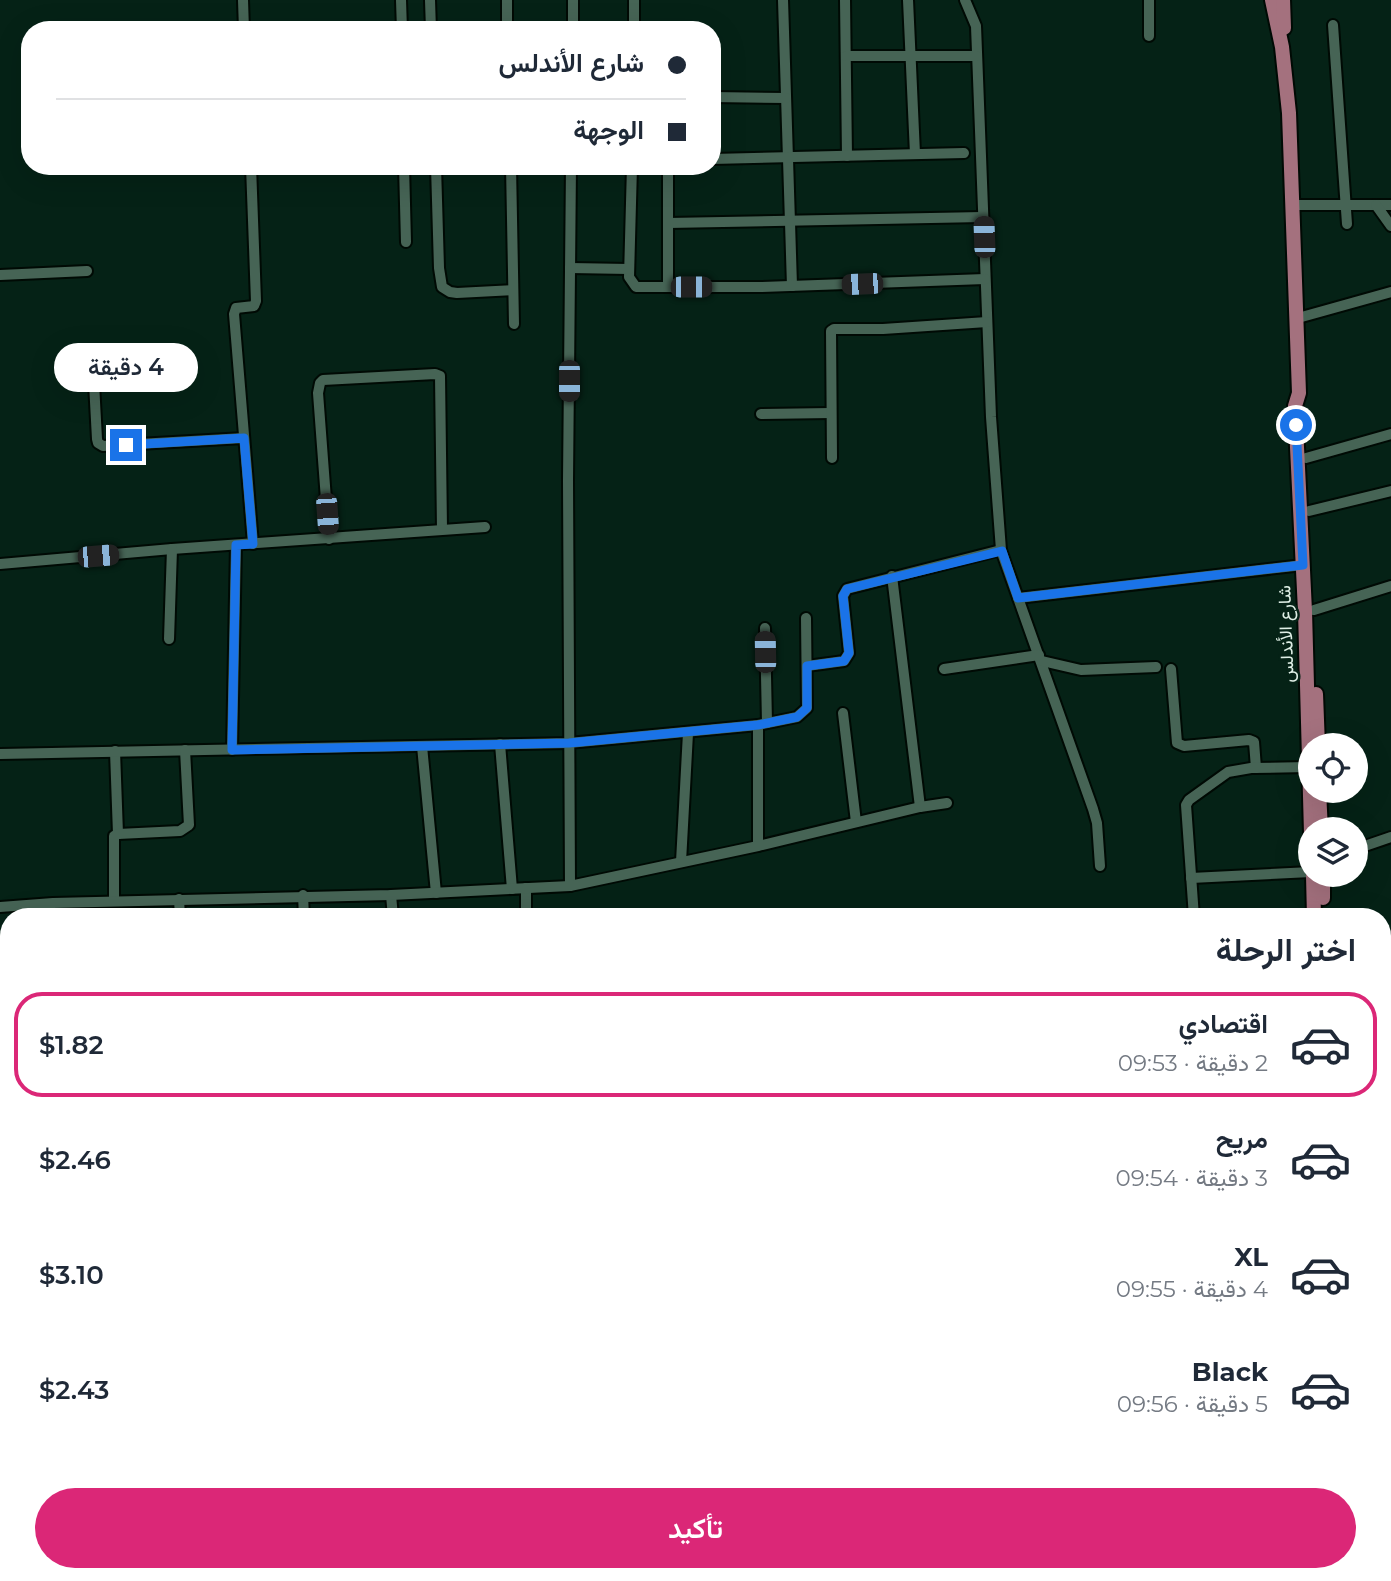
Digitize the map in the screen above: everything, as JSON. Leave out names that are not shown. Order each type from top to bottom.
[{"type":"main road","name":"شارع الأندلس","points":[[1272,0],[1282,47],[1294,205],[1299,393],[1295,406],[1307,733]]},
{"type":"main road","name":"شارع الأندلس","points":[[1282,47],[1283,0]]},
{"type":"main road","name":"شارع الأندلس","points":[[1299,393],[1304,405],[1318,733]]},
{"type":"main road","points":[[1313,887],[1314,908]]},
{"type":"main road","points":[[1323,887],[1324,908]]},
{"type":"street","points":[[243,0],[244,21]]},
{"type":"street","points":[[401,0],[401,21]]},
{"type":"street","points":[[430,0],[431,21]]},
{"type":"street","points":[[507,0],[508,21]]},
{"type":"street","points":[[573,0],[573,21]]},
{"type":"street","points":[[634,0],[634,21]]},
{"type":"street","points":[[783,0],[792,286]]},
{"type":"street","points":[[845,0],[847,156]]},
{"type":"street","points":[[908,0],[915,154]]},
{"type":"street","points":[[965,0],[976,26],[991,417],[1002,551],[1093,809],[1097,823],[1100,866]]},
{"type":"street","points":[[1149,0],[1149,36]]},
{"type":"street","points":[[1333,25],[1347,224]]},
{"type":"street","points":[[846,56],[977,56]]},
{"type":"street","points":[[721,97],[786,97]]},
{"type":"street","points":[[721,159],[964,153]]},
{"type":"street","points":[[251,175],[256,301],[254,306],[236,309],[234,314],[253,544]]},
{"type":"street","points":[[404,175],[406,242]]},
{"type":"street","points":[[436,175],[442,287],[457,293],[513,290]]},
{"type":"street","points":[[510,175],[514,324]]},
{"type":"street","points":[[570,886],[568,481],[571,175]]},
{"type":"street","points":[[632,175],[629,269],[631,281],[636,287],[792,286],[985,279]]},
{"type":"street","points":[[668,175],[668,287]]},
{"type":"street","points":[[1294,205],[1391,205]]},
{"type":"street","points":[[1376,205],[1391,226]]},
{"type":"street","points":[[668,223],[983,217]]},
{"type":"street","points":[[570,268],[629,269]]},
{"type":"street","points":[[0,275],[86,271]]},
{"type":"street","points":[[1298,318],[1391,292]]},
{"type":"street","points":[[832,458],[829,334],[834,329],[883,329],[987,322]]},
{"type":"street","points":[[329,539],[318,390],[323,380],[440,376],[442,529]]},
{"type":"street","points":[[94,383],[97,439],[100,445],[244,438]]},
{"type":"street","points":[[761,414],[831,412]]},
{"type":"street","points":[[1306,458],[1391,434]]},
{"type":"street","points":[[1309,511],[1391,491]]},
{"type":"street","points":[[0,564],[485,527]]},
{"type":"street","points":[[232,750],[236,545]]},
{"type":"street","points":[[169,639],[172,549]]},
{"type":"street","points":[[807,666],[844,661],[847,658],[849,653],[843,596],[847,589],[1002,551]]},
{"type":"street","points":[[1018,598],[1303,565]]},
{"type":"street","points":[[892,576],[920,807]]},
{"type":"street","points":[[1314,610],[1391,586]]},
{"type":"street","points":[[0,754],[569,743],[762,724],[797,717],[807,708],[806,618]]},
{"type":"street","points":[[758,846],[765,628]]},
{"type":"street","points":[[944,669],[1040,658],[1081,670],[1156,667]]},
{"type":"street","points":[[1171,669],[1177,743],[1184,746],[1249,740],[1254,742],[1256,768]]},
{"type":"street","points":[[842,713],[856,822]]},
{"type":"street","points":[[681,862],[688,733]]},
{"type":"street","points":[[500,744],[512,889]]},
{"type":"street","points":[[422,746],[436,893]]},
{"type":"street","points":[[118,834],[180,831],[186,828],[190,818],[185,750]]},
{"type":"street","points":[[114,901],[113,840],[118,834],[116,751]]},
{"type":"street","points":[[1193,908],[1186,804],[1228,772],[1298,767]]},
{"type":"street","points":[[0,907],[303,895],[391,895],[570,886],[947,803]]},
{"type":"street","points":[[1368,845],[1391,837]]},
{"type":"street","points":[[1191,878],[1298,874]]},
{"type":"street","points":[[526,888],[526,908]]},
{"type":"street","points":[[303,895],[304,908]]},
{"type":"street","points":[[391,895],[392,908]]},
{"type":"street","points":[[179,900],[179,908]]},
{"type":"street","points":[[53,903],[53,908]]},
{"type":"route","points":[[126,445],[244,438],[253,544],[236,545],[232,750],[569,743],[711,731],[797,717],[807,708],[807,666],[844,661],[849,653],[843,596],[847,589],[1002,551],[1018,598],[1303,565],[1296,425]]}]
